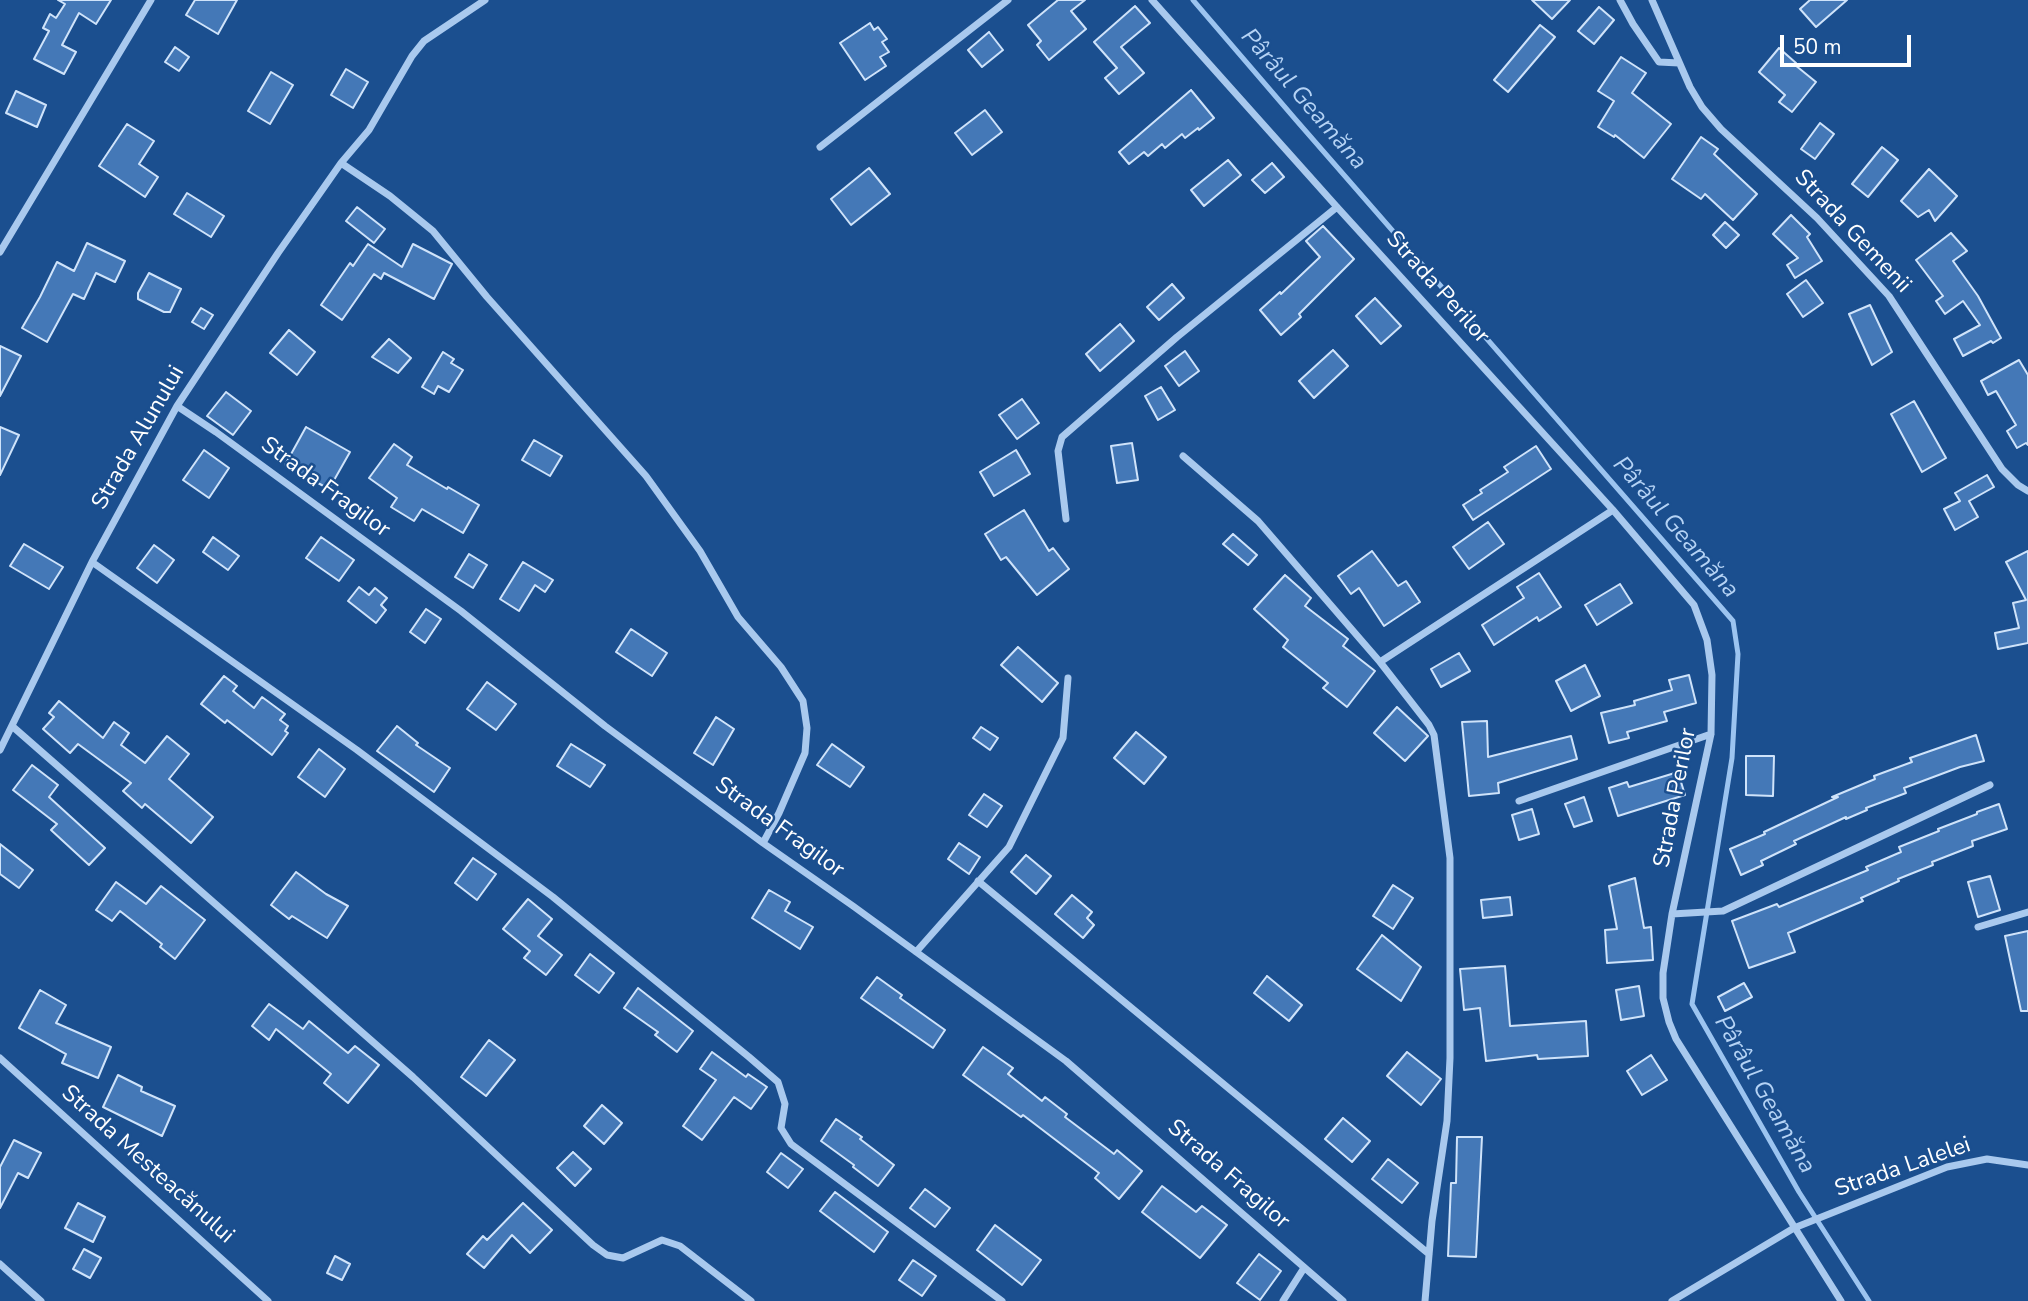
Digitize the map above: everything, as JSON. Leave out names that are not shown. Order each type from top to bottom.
[{"type":"street","points":[[0,252],[151,0]]},
{"type":"street","name":"Strada Alunului","points":[[0,750],[92,562],[177,405],[278,253],[341,163],[369,130],[412,56],[424,41],[485,0]]},
{"type":"street","points":[[820,147],[1008,0]]},
{"type":"street","name":"Strada Perilor","points":[[1152,0],[1613,510],[1693,605],[1707,640],[1712,675],[1711,734],[1672,914],[1663,973],[1663,999],[1676,1039],[1841,1301]]},
{"type":"street","points":[[1620,0],[1659,62],[1679,63]]},
{"type":"street","name":"Strada Gemenii","points":[[1651,0],[1690,87],[1702,107],[1721,129],[1817,218],[1889,296],[2002,469],[2028,491]]},
{"type":"street","points":[[341,163],[390,196],[433,231],[487,297],[646,476],[700,551],[738,617],[781,667],[803,701],[807,728],[805,753],[763,843]]},
{"type":"street","points":[[1066,519],[1058,451],[1062,437],[1177,337],[1337,207]]},
{"type":"street","name":"Strada Fragilor","points":[[177,405],[461,611],[605,726],[763,843],[1066,1061],[1343,1301]]},
{"type":"street","points":[[1183,456],[1258,521],[1380,662],[1434,735],[1450,858],[1450,1058],[1447,1121],[1424,1301]]},
{"type":"street","points":[[1380,662],[1613,510]]},
{"type":"street","points":[[92,562],[357,750],[553,897],[749,1056],[778,1082],[785,1104],[781,1128],[790,1144],[1002,1301]]},
{"type":"street","points":[[916,952],[1009,847],[1063,738],[1068,678]]},
{"type":"street","points":[[12,726],[402,1068],[607,1255],[623,1258],[662,1240],[680,1246],[751,1301]]},
{"type":"street","points":[[1519,801],[1711,734]]},
{"type":"street","points":[[1672,914],[1723,911],[1990,785]]},
{"type":"street","points":[[978,881],[1429,1254]]},
{"type":"street","points":[[1978,928],[2028,912]]},
{"type":"street","name":"Strada Mesteacănului","points":[[0,1058],[268,1301]]},
{"type":"street","name":"Strada Lalelei","points":[[1672,1301],[1794,1228],[1947,1167],[1987,1159],[2028,1165]]},
{"type":"street","points":[[0,1264],[41,1301]]},
{"type":"street","points":[[1283,1301],[1304,1268]]},
{"type":"building","points":[[58,0],[111,0],[96,24],[79,13],[62,45],[76,52],[64,74],[34,59],[49,31],[43,28],[50,14],[56,18],[65,4]]},
{"type":"building","points":[[195,0],[237,0],[218,34],[186,15]]},
{"type":"building","points":[[1058,0],[1085,0],[1071,11],[1086,29],[1049,60],[1037,45],[1041,41],[1028,25]]},
{"type":"building","points":[[1532,0],[1570,0],[1552,19]]},
{"type":"building","points":[[1810,0],[1847,0],[1816,27],[1800,9]]},
{"type":"building","points":[[1135,6],[1150,23],[1121,47],[1144,73],[1119,94],[1105,78],[1117,68],[1094,42]]},
{"type":"building","points":[[1599,7],[1614,20],[1594,44],[1578,31]]},
{"type":"building","points":[[870,23],[874,30],[878,27],[887,39],[882,42],[889,52],[880,57],[886,66],[865,80],[840,43]]},
{"type":"building","points":[[1540,25],[1555,37],[1508,92],[1494,80]]},
{"type":"building","points":[[989,32],[1003,50],[982,67],[968,50]]},
{"type":"building","points":[[175,47],[189,57],[179,71],[165,62]]},
{"type":"building","points":[[1779,48],[1816,82],[1792,112],[1779,102],[1785,95],[1759,72]]},
{"type":"building","points":[[1621,57],[1646,73],[1632,93],[1671,124],[1644,158],[1615,135],[1614,137],[1598,127],[1614,101],[1598,91]]},
{"type":"building","points":[[346,69],[368,82],[353,108],[331,95]]},
{"type":"building","points":[[271,72],[293,85],[270,124],[248,111]]},
{"type":"building","points":[[1191,90],[1214,118],[1185,138],[1182,134],[1165,148],[1162,144],[1148,156],[1144,152],[1129,164],[1119,152]]},
{"type":"building","points":[[16,91],[46,105],[37,127],[6,113]]},
{"type":"building","points":[[985,110],[1002,132],[972,155],[955,133]]},
{"type":"building","points":[[1820,123],[1834,134],[1815,159],[1801,149]]},
{"type":"building","points":[[127,124],[154,141],[139,164],[158,177],[145,197],[99,166]]},
{"type":"building","points":[[1701,137],[1718,149],[1714,154],[1757,194],[1733,220],[1705,194],[1701,199],[1672,179]]},
{"type":"building","points":[[1882,147],[1898,160],[1868,197],[1852,184]]},
{"type":"building","points":[[1228,160],[1241,175],[1204,206],[1191,190]]},
{"type":"building","points":[[1272,163],[1284,177],[1265,193],[1252,180]]},
{"type":"building","points":[[869,168],[890,194],[851,225],[831,199]]},
{"type":"building","points":[[1929,169],[1957,196],[1935,221],[1929,210],[1918,217],[1901,201]]},
{"type":"building","points":[[187,193],[224,216],[211,237],[174,214]]},
{"type":"building","points":[[357,207],[385,229],[374,243],[346,221]]},
{"type":"building","points":[[1791,215],[1810,234],[1807,237],[1822,261],[1795,278],[1787,265],[1798,258],[1773,234]]},
{"type":"building","points":[[1725,222],[1739,235],[1726,248],[1713,235]]},
{"type":"building","points":[[1323,226],[1354,259],[1281,335],[1260,310],[1320,257],[1306,241]]},
{"type":"building","points":[[1951,233],[1967,251],[1953,261],[1978,296],[2001,338],[1963,356],[1954,339],[1980,325],[1963,301],[1945,314],[1936,301],[1943,296],[1916,260]]},
{"type":"building","points":[[87,243],[125,261],[115,282],[96,273],[84,299],[73,294],[47,342],[22,328],[57,262],[74,271]]},
{"type":"building","points":[[368,244],[402,267],[413,244],[452,264],[434,299],[384,273],[381,279],[374,274],[342,320],[321,305],[350,263],[353,266]]},
{"type":"building","points":[[149,273],[181,289],[170,312],[164,312],[138,299],[138,293]]},
{"type":"building","points":[[1806,280],[1823,303],[1803,317],[1787,294]]},
{"type":"building","points":[[1172,284],[1184,298],[1159,320],[1147,307]]},
{"type":"building","points":[[1375,298],[1401,326],[1381,344],[1356,316]]},
{"type":"building","points":[[1870,305],[1892,352],[1872,365],[1849,314]]},
{"type":"building","points":[[201,308],[213,315],[204,329],[192,322]]},
{"type":"building","points":[[1120,324],[1134,341],[1100,371],[1086,354]]},
{"type":"building","points":[[289,330],[315,352],[297,375],[270,353]]},
{"type":"building","points":[[389,339],[411,358],[398,373],[372,357]]},
{"type":"building","points":[[0,346],[21,356],[0,396]]},
{"type":"building","points":[[1333,350],[1348,366],[1314,398],[1299,381]]},
{"type":"building","points":[[1185,351],[1199,371],[1179,386],[1165,366]]},
{"type":"building","points":[[443,352],[454,359],[451,363],[463,370],[449,392],[438,386],[434,394],[422,387]]},
{"type":"building","points":[[2019,360],[2028,375],[2028,445],[2026,443],[2017,448],[2007,431],[2016,425],[1996,391],[1988,395],[1981,381]]},
{"type":"building","points":[[1161,387],[1175,410],[1158,420],[1145,396]]},
{"type":"building","points":[[226,392],[251,411],[233,435],[207,416]]},
{"type":"building","points":[[1022,399],[1039,423],[1017,439],[999,415]]},
{"type":"building","points":[[1914,401],[1946,458],[1922,472],[1891,414]]},
{"type":"building","points":[[0,427],[19,435],[0,475]]},
{"type":"building","points":[[306,427],[350,452],[329,489],[285,465]]},
{"type":"building","points":[[534,440],[562,456],[550,476],[522,460]]},
{"type":"building","points":[[1132,443],[1138,480],[1117,483],[1111,446]]},
{"type":"building","points":[[394,444],[412,457],[407,465],[479,505],[463,533],[422,509],[414,521],[391,507],[397,498],[369,478]]},
{"type":"building","points":[[1536,446],[1551,469],[1473,520],[1463,505],[1508,472],[1504,467]]},
{"type":"building","points":[[204,450],[229,468],[209,498],[183,480]]},
{"type":"building","points":[[1016,450],[1030,474],[994,496],[980,472]]},
{"type":"building","points":[[1987,475],[1994,487],[1969,501],[1978,517],[1955,530],[1944,509],[1960,501],[1955,493]]},
{"type":"building","points":[[1024,510],[1049,551],[1053,548],[1069,569],[1037,595],[1006,557],[1001,560],[985,534]]},
{"type":"building","points":[[1488,522],[1504,544],[1469,569],[1453,547]]},
{"type":"building","points":[[1233,534],[1257,555],[1248,565],[1223,544]]},
{"type":"building","points":[[213,537],[239,556],[228,570],[203,552]]},
{"type":"building","points":[[321,537],[354,560],[339,581],[306,558]]},
{"type":"building","points":[[24,544],[63,567],[49,589],[10,566]]},
{"type":"building","points":[[154,545],[174,560],[157,583],[137,568]]},
{"type":"building","points":[[1372,551],[1398,586],[1406,581],[1420,602],[1384,626],[1359,588],[1351,594],[1338,576]]},
{"type":"building","points":[[2028,551],[2028,643],[1998,649],[1995,633],[2019,628],[2013,603],[2026,600],[2006,562]]},
{"type":"building","points":[[469,554],[487,565],[473,588],[455,577]]},
{"type":"building","points":[[523,562],[553,580],[545,592],[535,585],[519,611],[500,599]]},
{"type":"building","points":[[1539,573],[1561,607],[1539,621],[1537,617],[1494,645],[1482,625],[1524,598],[1517,587]]},
{"type":"building","points":[[1285,575],[1311,598],[1305,606],[1348,639],[1343,646],[1375,671],[1347,707],[1323,688],[1328,683],[1283,647],[1288,640],[1254,609]]},
{"type":"building","points":[[1620,584],[1632,603],[1597,625],[1585,605]]},
{"type":"building","points":[[359,587],[369,595],[375,588],[387,598],[381,605],[386,610],[376,623],[348,601]]},
{"type":"building","points":[[426,609],[441,619],[425,643],[410,632]]},
{"type":"building","points":[[631,629],[667,653],[652,676],[616,652]]},
{"type":"building","points":[[1018,647],[1058,683],[1042,702],[1001,665]]},
{"type":"building","points":[[1459,653],[1470,671],[1441,687],[1431,669]]},
{"type":"building","points":[[1585,665],[1600,696],[1571,711],[1556,681]]},
{"type":"building","points":[[1689,675],[1696,703],[1664,712],[1667,721],[1627,732],[1629,738],[1609,743],[1601,713],[1635,705],[1634,701],[1672,690],[1669,680]]},
{"type":"building","points":[[224,676],[237,686],[233,691],[254,708],[262,697],[285,714],[280,720],[288,726],[285,731],[288,733],[272,755],[227,720],[225,723],[201,704]]},
{"type":"building","points":[[487,682],[516,704],[496,730],[467,709]]},
{"type":"building","points":[[59,701],[103,738],[114,722],[129,733],[121,745],[145,763],[167,736],[189,754],[169,779],[213,817],[191,843],[145,804],[142,808],[123,791],[131,783],[78,744],[70,753],[43,729],[54,717],[49,713]]},
{"type":"building","points":[[1397,707],[1428,736],[1405,761],[1374,733]]},
{"type":"building","points":[[716,717],[734,729],[713,765],[694,753]]},
{"type":"building","points":[[1487,721],[1488,757],[1571,736],[1577,759],[1498,783],[1499,793],[1469,796],[1462,722]]},
{"type":"building","points":[[397,726],[418,743],[416,745],[450,768],[434,792],[377,751]]},
{"type":"building","points":[[981,727],[998,738],[990,750],[973,738]]},
{"type":"building","points":[[1136,732],[1166,757],[1144,784],[1114,758]]},
{"type":"building","points":[[1976,735],[1984,761],[1904,788],[1906,793],[1794,841],[1796,844],[1761,861],[1763,865],[1741,875],[1730,849],[1838,797],[1832,797],[1875,779],[1874,776],[1912,762],[1910,758]]},
{"type":"building","points":[[571,744],[605,765],[590,787],[557,766]]},
{"type":"building","points":[[832,744],[864,767],[850,787],[817,765]]},
{"type":"building","points":[[319,749],[345,769],[325,797],[298,777]]},
{"type":"building","points":[[1746,756],[1774,756],[1773,796],[1746,795]]},
{"type":"building","points":[[32,765],[58,785],[49,797],[105,848],[89,865],[51,830],[57,824],[13,790]]},
{"type":"building","points":[[1678,772],[1685,795],[1618,816],[1609,788],[1627,782],[1629,787]]},
{"type":"building","points":[[984,794],[1002,806],[987,827],[969,815]]},
{"type":"building","points":[[1584,797],[1592,821],[1574,827],[1565,804]]},
{"type":"building","points":[[1999,804],[2007,829],[1972,841],[1973,846],[1898,879],[1899,881],[1861,898],[1863,901],[1788,933],[1795,952],[1749,968],[1732,921],[1777,904],[1779,907],[1868,870],[1866,867],[1901,852],[1899,847]]},
{"type":"building","points":[[1532,809],[1539,834],[1519,840],[1512,815]]},
{"type":"building","points":[[959,843],[980,857],[969,874],[948,859]]},
{"type":"building","points":[[0,844],[33,870],[19,888],[0,874]]},
{"type":"building","points":[[1026,855],[1051,876],[1036,894],[1011,872]]},
{"type":"building","points":[[473,858],[496,874],[477,900],[455,883]]},
{"type":"building","points":[[296,872],[348,906],[327,938],[292,916],[289,919],[271,905]]},
{"type":"building","points":[[1990,876],[2000,910],[1978,917],[1968,882]]},
{"type":"building","points":[[1635,878],[1644,928],[1651,927],[1653,960],[1607,963],[1605,930],[1617,929],[1609,886]]},
{"type":"building","points":[[116,882],[146,904],[161,886],[205,920],[175,959],[160,947],[162,944],[120,911],[112,921],[96,910]]},
{"type":"building","points":[[1393,885],[1413,898],[1393,929],[1373,916]]},
{"type":"building","points":[[769,890],[790,902],[785,911],[813,927],[800,949],[752,918]]},
{"type":"building","points":[[1072,895],[1092,912],[1087,918],[1094,925],[1083,938],[1055,914]]},
{"type":"building","points":[[1510,897],[1512,915],[1483,918],[1481,900]]},
{"type":"building","points":[[528,899],[552,919],[538,936],[562,955],[546,975],[524,958],[530,951],[503,929]]},
{"type":"building","points":[[2028,931],[2028,1011],[2021,1011],[2005,936]]},
{"type":"building","points":[[1382,935],[1421,967],[1401,1001],[1357,969]]},
{"type":"building","points":[[590,954],[614,973],[599,993],[575,975]]},
{"type":"building","points":[[1505,966],[1510,1026],[1586,1021],[1588,1056],[1538,1059],[1537,1055],[1486,1061],[1480,1008],[1464,1010],[1460,969]]},
{"type":"building","points":[[1267,976],[1302,1005],[1289,1021],[1254,993]]},
{"type":"building","points":[[877,977],[902,995],[900,998],[945,1030],[933,1048],[861,998]]},
{"type":"building","points":[[1744,983],[1752,997],[1725,1011],[1718,997]]},
{"type":"building","points":[[1639,986],[1644,1016],[1621,1020],[1616,990]]},
{"type":"building","points":[[638,988],[693,1031],[677,1052],[655,1035],[658,1032],[624,1008]]},
{"type":"building","points":[[40,990],[66,1005],[56,1023],[111,1047],[98,1078],[62,1063],[66,1054],[19,1028]]},
{"type":"building","points":[[269,1004],[303,1029],[309,1021],[348,1053],[355,1046],[379,1065],[348,1103],[324,1083],[331,1074],[276,1029],[269,1040],[252,1026]]},
{"type":"building","points":[[489,1040],[515,1060],[486,1096],[461,1077]]},
{"type":"building","points":[[983,1047],[1013,1068],[1008,1074],[1042,1101],[1045,1097],[1067,1114],[1065,1117],[1114,1154],[1117,1150],[1142,1171],[1119,1199],[1095,1178],[1099,1173],[1023,1115],[1021,1117],[963,1075]]},
{"type":"building","points":[[712,1052],[746,1077],[748,1074],[767,1087],[751,1109],[734,1097],[702,1140],[683,1126],[716,1080],[700,1069]]},
{"type":"building","points":[[1407,1052],[1441,1079],[1421,1105],[1387,1076]]},
{"type":"building","points":[[1651,1055],[1667,1080],[1642,1095],[1627,1071]]},
{"type":"building","points":[[118,1075],[142,1087],[141,1091],[175,1106],[162,1136],[103,1107]]},
{"type":"building","points":[[602,1105],[622,1123],[604,1144],[584,1126]]},
{"type":"building","points":[[1343,1118],[1370,1141],[1352,1162],[1325,1139]]},
{"type":"building","points":[[836,1119],[894,1165],[878,1186],[821,1141]]},
{"type":"building","points":[[1457,1137],[1482,1137],[1476,1257],[1448,1256],[1451,1183],[1456,1183]]},
{"type":"building","points":[[14,1140],[41,1153],[28,1178],[18,1173],[0,1208],[0,1167]]},
{"type":"building","points":[[573,1152],[591,1169],[575,1186],[557,1168]]},
{"type":"building","points":[[781,1153],[803,1169],[788,1188],[767,1172]]},
{"type":"building","points":[[1388,1159],[1418,1183],[1402,1203],[1372,1179]]},
{"type":"building","points":[[1162,1186],[1196,1212],[1202,1206],[1227,1225],[1200,1258],[1142,1212]]},
{"type":"building","points":[[925,1189],[950,1208],[935,1227],[910,1208]]},
{"type":"building","points":[[835,1192],[888,1232],[874,1252],[820,1211]]},
{"type":"building","points":[[78,1203],[105,1217],[93,1242],[65,1228]]},
{"type":"building","points":[[523,1203],[552,1230],[530,1253],[512,1235],[484,1268],[467,1254],[483,1236],[487,1240]]},
{"type":"building","points":[[995,1225],[1041,1260],[1022,1285],[977,1250]]},
{"type":"building","points":[[84,1249],[101,1258],[90,1278],[73,1269]]},
{"type":"building","points":[[1259,1254],[1281,1271],[1260,1300],[1237,1283]]},
{"type":"building","points":[[335,1256],[350,1264],[342,1280],[327,1273]]},
{"type":"building","points":[[913,1260],[936,1276],[922,1296],[899,1280]]},
{"type":"waterway","name":"Pârâul Geamăna","points":[[1193,0],[1733,621],[1738,654],[1732,758],[1692,1004],[1799,1192],[1869,1301]]}]
